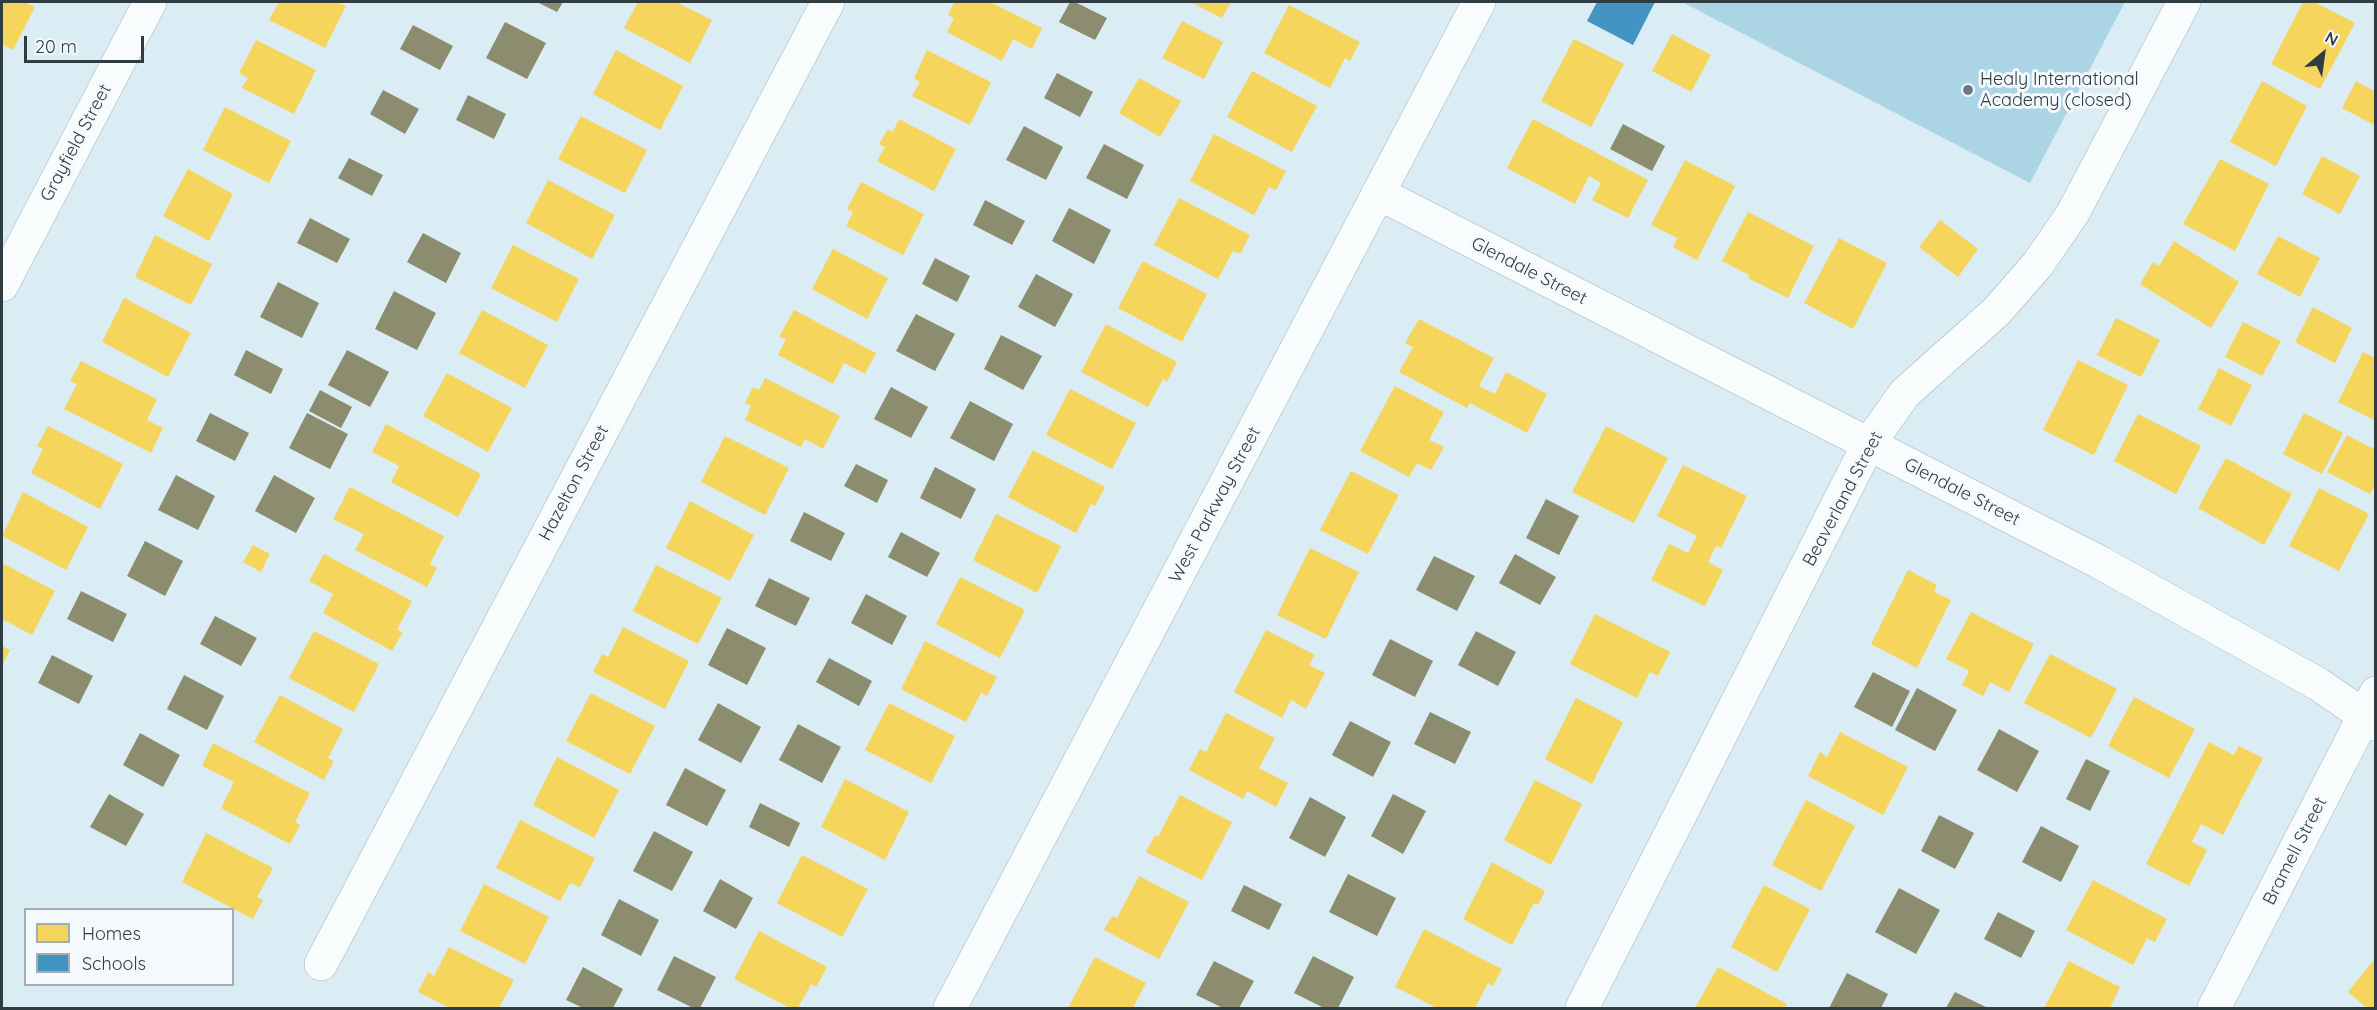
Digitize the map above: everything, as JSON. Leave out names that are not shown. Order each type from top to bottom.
[{"type":"street","name":"Grayfield Street","points":[[2,285],[150,2]]},
{"type":"street","name":"Hazelton Street","points":[[321,964],[828,2]]},
{"type":"street","name":"West Parkway Street","points":[[950,1008],[1476,2]]},
{"type":"street","name":"Beaverland Street","points":[[1582,1008],[1868,445],[1905,393],[1997,311],[2038,264],[2073,213],[2184,2]]},
{"type":"street","name":"Glendale Street","points":[[1378,193],[2099,562],[2318,684],[2372,711]]},
{"type":"street","name":"Bramell Street","points":[[2214,1008],[2372,711]]},
{"type":"shaded area","name":"Healy International Academy (closed)","points":[[1682,2],[2125,2],[2030,183]]},
{"type":"building: Homes","points":[[2,2],[24,2],[35,7],[13,50],[2,44]]},
{"type":"building: Homes","points":[[279,2],[337,2],[346,6],[325,48],[269,20]]},
{"type":"building: Homes","points":[[638,2],[676,2],[712,20],[690,63],[624,28]]},
{"type":"building: Homes","points":[[954,2],[990,2],[1042,28],[1032,49],[1013,39],[1002,61],[947,32],[954,18],[948,15]]},
{"type":"building: Homes","points":[[1190,2],[1231,2],[1222,18]]},
{"type":"building: Homes","points":[[2303,2],[2314,2],[2355,23],[2320,89],[2271,64]]},
{"type":"building: Homes","points":[[1289,5],[1360,42],[1350,61],[1345,58],[1330,88],[1264,53]]},
{"type":"building: Homes","points":[[1182,21],[1223,42],[1204,79],[1162,58]]},
{"type":"building: Homes","points":[[1672,34],[1711,55],[1691,92],[1652,71]]},
{"type":"building: Homes","points":[[1574,39],[1624,64],[1591,127],[1541,101]]},
{"type":"building: Homes","points":[[256,40],[316,70],[294,114],[242,88],[248,78],[239,73]]},
{"type":"building: Homes","points":[[616,50],[683,86],[660,130],[593,94]]},
{"type":"building: Homes","points":[[927,50],[991,82],[970,125],[912,96],[920,82],[914,78]]},
{"type":"building: Homes","points":[[1252,71],[1317,106],[1292,152],[1227,117]]},
{"type":"building: Homes","points":[[1139,78],[1181,101],[1160,137],[1119,113]]},
{"type":"building: Homes","points":[[2262,81],[2307,106],[2276,166],[2230,142]]},
{"type":"building: Homes","points":[[2356,81],[2376,92],[2376,126],[2342,108]]},
{"type":"building: Homes","points":[[225,107],[291,141],[269,183],[203,150]]},
{"type":"building: Homes","points":[[581,116],[647,150],[625,193],[558,159]]},
{"type":"building: Homes","points":[[899,119],[956,149],[934,191],[877,161],[885,147],[879,144],[888,129],[893,132]]},
{"type":"building: Homes","points":[[1533,119],[1648,180],[1628,218],[1592,200],[1601,183],[1589,176],[1575,204],[1507,168]]},
{"type":"building: Homes","points":[[1214,134],[1286,171],[1276,190],[1269,187],[1254,215],[1190,181]]},
{"type":"building: Homes","points":[[2322,156],[2360,176],[2340,214],[2302,194]]},
{"type":"building: Homes","points":[[2220,159],[2269,184],[2235,251],[2183,224]]},
{"type":"building: Homes","points":[[1685,160],[1735,186],[1697,260],[1673,247],[1677,238],[1651,225]]},
{"type":"building: Homes","points":[[188,169],[233,194],[209,241],[163,216]]},
{"type":"building: Homes","points":[[548,180],[615,215],[592,259],[526,223]]},
{"type":"building: Homes","points":[[861,182],[924,214],[903,255],[846,226],[853,212],[847,209]]},
{"type":"building: Homes","points":[[1179,198],[1250,235],[1240,254],[1233,251],[1218,279],[1154,245]]},
{"type":"building: Homes","points":[[1748,212],[1814,246],[1788,298],[1748,278],[1749,275],[1722,261]]},
{"type":"building: Homes","points":[[1940,220],[1978,249],[1958,277],[1919,247]]},
{"type":"building: Homes","points":[[155,235],[212,264],[191,305],[135,277]]},
{"type":"building: Homes","points":[[2278,236],[2320,258],[2300,297],[2257,274]]},
{"type":"building: Homes","points":[[1839,238],[1887,263],[1853,329],[1804,303]]},
{"type":"building: Homes","points":[[2174,241],[2239,282],[2211,328],[2140,284],[2153,262],[2159,266]]},
{"type":"building: Homes","points":[[513,245],[579,279],[557,322],[491,288]]},
{"type":"building: Homes","points":[[833,249],[888,278],[867,319],[812,289]]},
{"type":"building: Homes","points":[[1143,261],[1207,294],[1182,342],[1118,308]]},
{"type":"building: Homes","points":[[124,298],[191,333],[168,377],[102,342]]},
{"type":"building: Homes","points":[[2313,307],[2352,328],[2335,363],[2295,342]]},
{"type":"building: Homes","points":[[482,310],[548,345],[525,388],[459,353]]},
{"type":"building: Homes","points":[[794,310],[876,353],[865,374],[844,363],[833,384],[778,355],[786,339],[779,337]]},
{"type":"building: Homes","points":[[2116,318],[2160,340],[2141,377],[2097,355]]},
{"type":"building: Homes","points":[[1419,319],[1494,358],[1479,386],[1495,394],[1506,372],[1547,394],[1527,433],[1470,403],[1467,408],[1399,372],[1413,347],[1405,343]]},
{"type":"building: Homes","points":[[2243,322],[2281,341],[2262,376],[2225,357]]},
{"type":"building: Homes","points":[[1106,324],[1177,362],[1167,382],[1163,379],[1148,407],[1081,372]]},
{"type":"building: Homes","points":[[2363,352],[2376,358],[2376,421],[2338,402]]},
{"type":"building: Homes","points":[[2078,360],[2128,385],[2094,455],[2043,430]]},
{"type":"building: Homes","points":[[81,361],[157,399],[147,420],[163,428],[151,453],[64,409],[77,384],[70,381]]},
{"type":"building: Homes","points":[[2219,368],[2252,385],[2231,426],[2198,409]]},
{"type":"building: Homes","points":[[447,373],[512,408],[488,452],[423,416]]},
{"type":"building: Homes","points":[[765,378],[840,416],[823,449],[805,439],[801,447],[745,420],[751,406],[745,403],[753,387],[759,390]]},
{"type":"building: Homes","points":[[1395,386],[1444,412],[1429,440],[1444,447],[1431,470],[1417,463],[1409,477],[1360,451]]},
{"type":"building: Homes","points":[[1070,389],[1136,423],[1112,469],[1046,435]]},
{"type":"building: Homes","points":[[2304,413],[2343,433],[2322,474],[2283,454]]},
{"type":"building: Homes","points":[[2138,414],[2201,446],[2176,494],[2114,461]]},
{"type":"building: Homes","points":[[386,424],[481,474],[458,517],[391,482],[399,466],[372,452]]},
{"type":"building: Homes","points":[[48,426],[123,464],[100,509],[31,473],[43,449],[37,446]]},
{"type":"building: Homes","points":[[1606,426],[1668,458],[1634,523],[1572,492]]},
{"type":"building: Homes","points":[[2347,435],[2376,450],[2376,483],[2370,494],[2327,472]]},
{"type":"building: Homes","points":[[725,436],[789,468],[765,515],[701,482]]},
{"type":"building: Homes","points":[[1033,450],[1105,487],[1095,506],[1091,504],[1076,533],[1008,497]]},
{"type":"building: Homes","points":[[2226,458],[2292,494],[2264,545],[2198,508]]},
{"type":"building: Homes","points":[[1683,465],[1747,496],[1721,548],[1716,546],[1708,562],[1723,570],[1705,606],[1651,580],[1669,544],[1688,553],[1697,536],[1657,516]]},
{"type":"building: Homes","points":[[1351,471],[1399,495],[1368,554],[1320,530]]},
{"type":"building: Homes","points":[[350,487],[444,536],[430,564],[437,568],[427,587],[355,550],[364,534],[333,519]]},
{"type":"building: Homes","points":[[2319,488],[2369,514],[2339,571],[2289,546]]},
{"type":"building: Homes","points":[[23,492],[88,527],[66,570],[2,536]]},
{"type":"building: Homes","points":[[690,501],[754,535],[730,581],[666,548]]},
{"type":"building: Homes","points":[[996,514],[1061,546],[1037,593],[973,560]]},
{"type":"building: Homes","points":[[253,545],[270,554],[261,572],[243,562]]},
{"type":"building: Homes","points":[[1310,548],[1359,572],[1326,639],[1277,615]]},
{"type":"building: Homes","points":[[324,554],[412,601],[397,630],[403,632],[392,651],[323,613],[333,594],[309,581]]},
{"type":"building: Homes","points":[[2,563],[55,591],[32,635],[2,619]]},
{"type":"building: Homes","points":[[656,565],[722,598],[698,644],[633,611]]},
{"type":"building: Homes","points":[[1908,570],[1937,585],[1934,592],[1951,600],[1917,668],[1871,644]]},
{"type":"building: Homes","points":[[960,577],[1025,610],[1000,658],[936,624]]},
{"type":"building: Homes","points":[[1971,612],[2034,644],[2009,692],[1990,682],[1983,696],[1962,685],[1969,671],[1946,659]]},
{"type":"building: Homes","points":[[1595,614],[1670,652],[1658,676],[1650,672],[1637,698],[1570,664]]},
{"type":"building: Homes","points":[[623,627],[689,661],[665,709],[593,672],[602,654],[608,657]]},
{"type":"building: Homes","points":[[1266,630],[1315,655],[1309,665],[1325,673],[1306,709],[1291,700],[1282,718],[1234,692]]},
{"type":"building: Homes","points":[[314,631],[379,664],[354,712],[289,678]]},
{"type":"building: Homes","points":[[925,641],[997,677],[987,696],[981,693],[966,722],[901,689]]},
{"type":"building: Homes","points":[[2,646],[10,650],[2,665]]},
{"type":"building: Homes","points":[[2050,654],[2117,689],[2091,738],[2024,703]]},
{"type":"building: Homes","points":[[591,693],[655,726],[630,774],[566,741]]},
{"type":"building: Homes","points":[[280,695],[343,729],[328,758],[334,761],[324,780],[254,742]]},
{"type":"building: Homes","points":[[2134,697],[2195,729],[2169,778],[2108,746]]},
{"type":"building: Homes","points":[[1576,698],[1623,722],[1592,784],[1545,759]]},
{"type":"building: Homes","points":[[889,703],[955,736],[931,783],[865,750]]},
{"type":"building: Homes","points":[[1226,713],[1275,738],[1259,768],[1288,783],[1276,807],[1247,791],[1243,799],[1189,770],[1200,749],[1206,752]]},
{"type":"building: Homes","points":[[1840,732],[1908,767],[1883,815],[1808,776],[1820,752],[1827,757]]},
{"type":"building: Homes","points":[[2209,742],[2234,755],[2239,746],[2263,758],[2223,835],[2201,824],[2192,842],[2207,850],[2189,886],[2146,864]]},
{"type":"building: Homes","points":[[213,743],[310,793],[295,822],[300,825],[290,844],[221,808],[234,782],[202,766]]},
{"type":"building: Homes","points":[[557,757],[619,790],[594,838],[533,805]]},
{"type":"building: Homes","points":[[845,779],[909,812],[885,860],[821,827]]},
{"type":"building: Homes","points":[[1535,780],[1582,804],[1551,865],[1504,840]]},
{"type":"building: Homes","points":[[1180,795],[1232,822],[1202,880],[1146,852],[1155,835],[1158,837]]},
{"type":"building: Homes","points":[[1806,800],[1855,826],[1821,891],[1772,865]]},
{"type":"building: Homes","points":[[520,820],[595,858],[580,887],[570,883],[560,901],[496,868]]},
{"type":"building: Homes","points":[[206,833],[273,868],[257,897],[263,900],[253,919],[182,882]]},
{"type":"building: Homes","points":[[802,855],[868,889],[842,937],[777,903]]},
{"type":"building: Homes","points":[[1492,862],[1545,891],[1538,905],[1534,903],[1512,945],[1463,919]]},
{"type":"building: Homes","points":[[1139,876],[1189,902],[1159,959],[1104,930],[1112,916],[1117,918]]},
{"type":"building: Homes","points":[[2093,880],[2167,919],[2155,942],[2147,938],[2133,965],[2066,930]]},
{"type":"building: Homes","points":[[484,884],[549,917],[525,964],[460,931]]},
{"type":"building: Homes","points":[[1764,885],[1810,909],[1777,972],[1731,947]]},
{"type":"building: Homes","points":[[1424,929],[1502,969],[1493,986],[1488,983],[1475,1008],[1437,1008],[1395,987]]},
{"type":"building: Homes","points":[[759,931],[827,967],[816,987],[811,984],[798,1008],[790,1008],[734,979]]},
{"type":"building: Homes","points":[[449,947],[514,980],[499,1008],[450,1008],[418,992],[428,972],[434,976]]},
{"type":"building: Homes","points":[[1095,957],[1146,983],[1133,1008],[1068,1008]]},
{"type":"building: Homes","points":[[2069,961],[2120,987],[2110,1008],[2044,1008]]},
{"type":"building: Homes","points":[[2373,961],[2376,963],[2376,1008],[2367,1008],[2348,992]]},
{"type":"building: Homes","points":[[1718,967],[1787,1004],[1785,1008],[1695,1008]]},
{"type":"building: Schools","points":[[1597,2],[1655,2],[1633,45],[1587,21]]},
{"type":"building: Industry","points":[[537,2],[563,2],[557,12]]},
{"type":"building: Industry","points":[[1070,2],[1075,2],[1107,18],[1095,40],[1059,22]]},
{"type":"building: Industry","points":[[505,22],[546,43],[527,79],[486,58]]},
{"type":"building: Industry","points":[[413,25],[453,46],[440,70],[400,49]]},
{"type":"building: Industry","points":[[1057,73],[1093,92],[1080,117],[1044,98]]},
{"type":"building: Industry","points":[[383,90],[419,109],[405,134],[370,114]]},
{"type":"building: Industry","points":[[468,95],[506,114],[494,139],[456,120]]},
{"type":"building: Industry","points":[[1623,124],[1665,146],[1652,171],[1610,149]]},
{"type":"building: Industry","points":[[1024,126],[1063,147],[1046,180],[1006,160]]},
{"type":"building: Industry","points":[[1104,144],[1144,165],[1127,199],[1086,178]]},
{"type":"building: Industry","points":[[349,158],[383,175],[372,196],[338,178]]},
{"type":"building: Industry","points":[[985,200],[1025,221],[1012,245],[973,225]]},
{"type":"building: Industry","points":[[1069,208],[1111,230],[1094,264],[1052,241]]},
{"type":"building: Industry","points":[[310,218],[350,239],[337,263],[297,243]]},
{"type":"building: Industry","points":[[423,233],[461,253],[446,283],[407,262]]},
{"type":"building: Industry","points":[[935,258],[970,276],[957,302],[922,284]]},
{"type":"building: Industry","points":[[1036,274],[1073,294],[1055,327],[1018,307]]},
{"type":"building: Industry","points":[[278,282],[319,303],[302,338],[260,317]]},
{"type":"building: Industry","points":[[394,291],[436,313],[417,350],[375,329]]},
{"type":"building: Industry","points":[[916,314],[955,334],[935,371],[896,351]]},
{"type":"building: Industry","points":[[1001,335],[1042,356],[1023,390],[984,369]]},
{"type":"building: Industry","points":[[246,350],[283,369],[271,394],[234,375]]},
{"type":"building: Industry","points":[[347,350],[389,372],[370,407],[328,385]]},
{"type":"building: Industry","points":[[891,387],[928,407],[911,438],[874,419]]},
{"type":"building: Industry","points":[[320,390],[352,407],[341,428],[309,411]]},
{"type":"building: Industry","points":[[970,401],[1013,424],[994,461],[950,438]]},
{"type":"building: Industry","points":[[210,413],[249,433],[235,461],[196,441]]},
{"type":"building: Industry","points":[[307,413],[348,434],[330,469],[289,448]]},
{"type":"building: Industry","points":[[856,464],[888,480],[877,503],[844,486]]},
{"type":"building: Industry","points":[[935,467],[976,489],[961,519],[920,498]]},
{"type":"building: Industry","points":[[176,475],[215,496],[198,530],[158,510]]},
{"type":"building: Industry","points":[[274,475],[315,498],[296,533],[255,511]]},
{"type":"building: Industry","points":[[1546,499],[1579,516],[1559,555],[1526,538]]},
{"type":"building: Industry","points":[[804,512],[845,533],[831,561],[790,541]]},
{"type":"building: Industry","points":[[901,532],[940,553],[927,577],[888,557]]},
{"type":"building: Industry","points":[[145,541],[183,561],[165,596],[127,576]]},
{"type":"building: Industry","points":[[1515,554],[1556,577],[1540,605],[1499,583]]},
{"type":"building: Industry","points":[[1434,556],[1475,576],[1457,611],[1416,590]]},
{"type":"building: Industry","points":[[769,578],[810,598],[796,626],[755,606]]},
{"type":"building: Industry","points":[[81,591],[127,614],[113,642],[67,619]]},
{"type":"building: Industry","points":[[866,594],[907,616],[892,645],[851,623]]},
{"type":"building: Industry","points":[[215,616],[257,638],[241,666],[200,644]]},
{"type":"building: Industry","points":[[727,628],[766,648],[747,685],[708,665]]},
{"type":"building: Industry","points":[[1476,631],[1516,652],[1498,686],[1458,665]]},
{"type":"building: Industry","points":[[1390,639],[1433,661],[1415,697],[1372,675]]},
{"type":"building: Industry","points":[[52,655],[93,676],[79,704],[38,683]]},
{"type":"building: Industry","points":[[829,658],[872,681],[859,706],[816,682]]},
{"type":"building: Industry","points":[[1873,672],[1910,691],[1892,727],[1854,707]]},
{"type":"building: Industry","points":[[184,675],[224,696],[207,730],[167,709]]},
{"type":"building: Industry","points":[[1917,688],[1957,710],[1935,751],[1895,730]]},
{"type":"building: Industry","points":[[718,703],[761,727],[741,763],[698,740]]},
{"type":"building: Industry","points":[[1430,712],[1471,732],[1455,764],[1414,744]]},
{"type":"building: Industry","points":[[1350,721],[1391,742],[1373,777],[1332,755]]},
{"type":"building: Industry","points":[[798,724],[841,747],[822,783],[779,760]]},
{"type":"building: Industry","points":[[1999,729],[2039,751],[2017,792],[1977,770]]},
{"type":"building: Industry","points":[[140,733],[180,755],[163,787],[123,765]]},
{"type":"building: Industry","points":[[2086,759],[2110,771],[2090,811],[2066,799]]},
{"type":"building: Industry","points":[[685,768],[726,790],[707,826],[666,805]]},
{"type":"building: Industry","points":[[109,794],[144,814],[126,846],[90,827]]},
{"type":"building: Industry","points":[[1393,794],[1426,811],[1403,854],[1371,836]]},
{"type":"building: Industry","points":[[1310,797],[1346,817],[1325,857],[1289,838]]},
{"type":"building: Industry","points":[[760,803],[800,823],[789,847],[749,827]]},
{"type":"building: Industry","points":[[1939,815],[1974,833],[1955,869],[1921,851]]},
{"type":"building: Industry","points":[[2041,826],[2079,846],[2061,882],[2022,862]]},
{"type":"building: Industry","points":[[654,831],[693,852],[672,891],[633,871]]},
{"type":"building: Industry","points":[[1348,874],[1396,898],[1377,936],[1329,912]]},
{"type":"building: Industry","points":[[720,879],[753,898],[736,929],[703,911]]},
{"type":"building: Industry","points":[[1244,885],[1282,904],[1269,930],[1231,911]]},
{"type":"building: Industry","points":[[1899,888],[1940,910],[1916,954],[1875,932]]},
{"type":"building: Industry","points":[[619,899],[659,920],[641,956],[601,935]]},
{"type":"building: Industry","points":[[1998,912],[2035,931],[2021,958],[1984,939]]},
{"type":"building: Industry","points":[[674,956],[716,977],[700,1008],[693,1008],[657,990]]},
{"type":"building: Industry","points":[[1313,956],[1354,977],[1338,1008],[1324,1008],[1294,993]]},
{"type":"building: Industry","points":[[1214,961],[1254,981],[1239,1008],[1223,1008],[1196,995]]},
{"type":"building: Industry","points":[[583,967],[623,989],[613,1008],[583,1008],[566,1000]]},
{"type":"building: Industry","points":[[1847,973],[1888,994],[1881,1008],[1829,1008]]},
{"type":"building: Industry","points":[[1955,992],[1988,1008],[1946,1008]]},
{"type":"place","name":"Healy International Academy (closed)","points":[[1968,90]]}]
